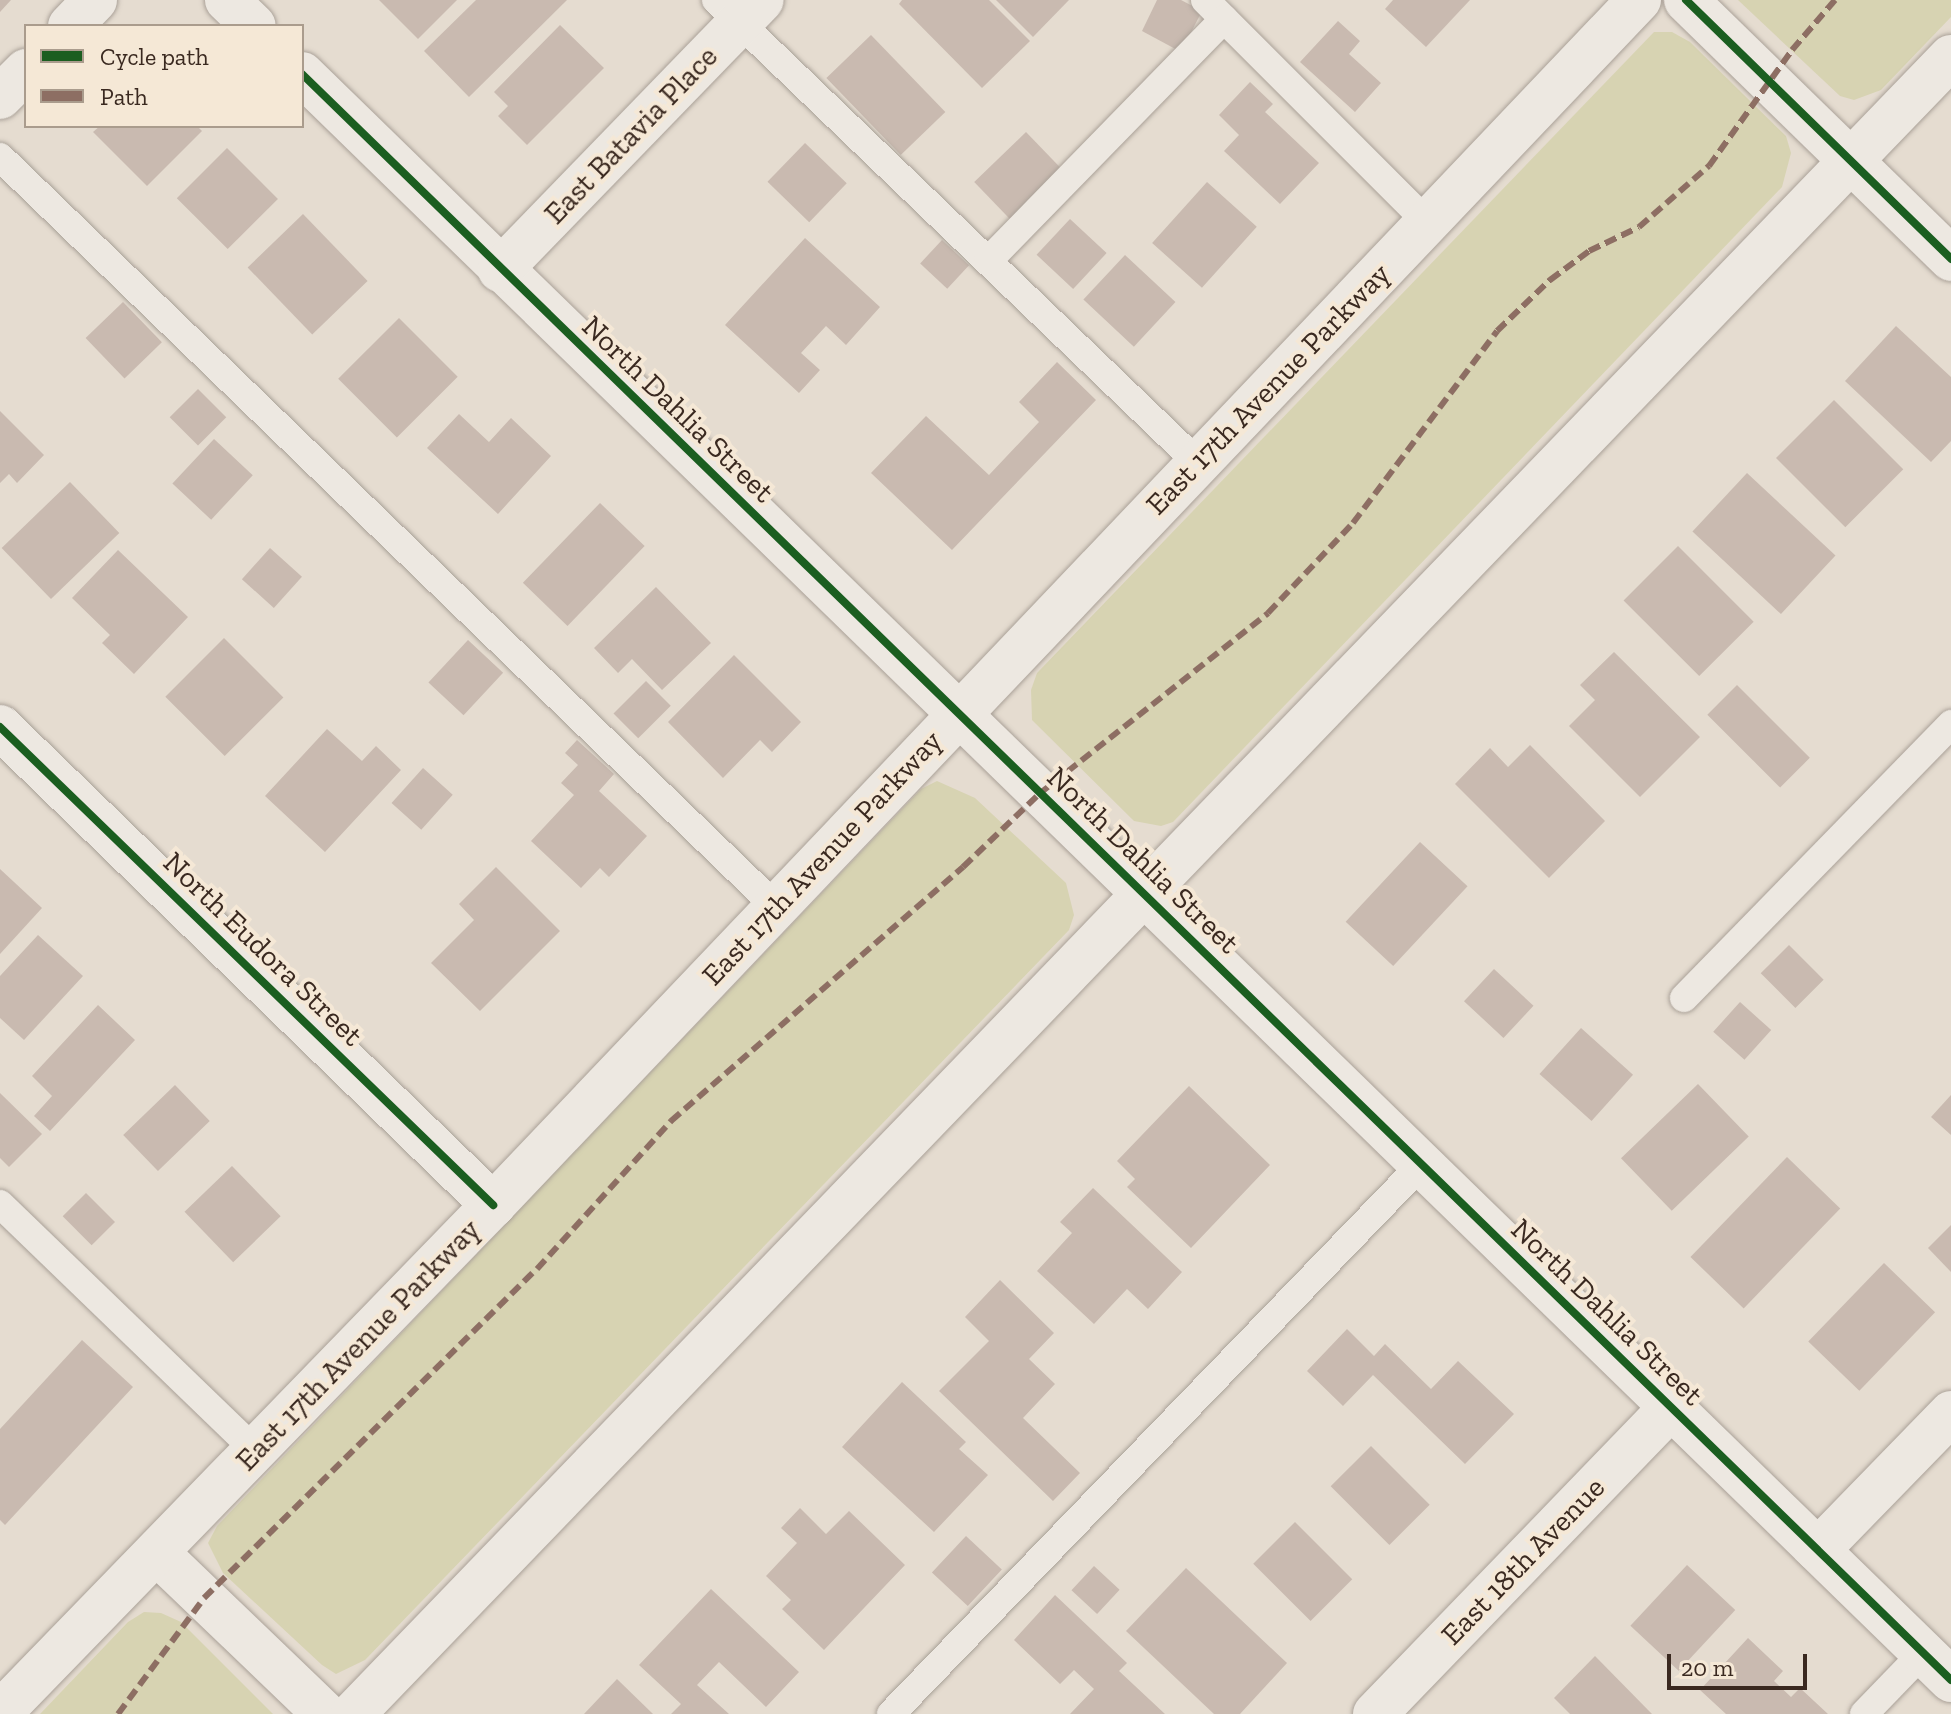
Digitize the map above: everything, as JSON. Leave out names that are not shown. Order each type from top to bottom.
[{"type":"main road","points":[[72,24],[95,0]]},
{"type":"main road","points":[[227,0],[252,24]]},
{"type":"main road","name":"East 17th Avenue Parkway","points":[[5,1698],[157,1553],[493,1205],[1639,0]]},
{"type":"main road","points":[[1686,0],[1951,259]]},
{"type":"main road","name":"East Batavia Place","points":[[500,270],[739,8]]},
{"type":"main road","points":[[353,1714],[1145,898],[1951,57]]},
{"type":"main road","points":[[0,97],[24,73]]},
{"type":"main road","name":"North Dahlia Street","points":[[304,76],[1937,1667]]},
{"type":"main road","name":"North Eudora Street","points":[[0,727],[493,1205]]},
{"type":"main road","name":"East 18th Avenue","points":[[1375,1714],[1671,1408]]},
{"type":"main road","points":[[1818,1550],[1951,1413]]},
{"type":"main road","points":[[157,1553],[325,1714]]},
{"type":"lane","points":[[739,8],[988,261],[1198,463]]},
{"type":"lane","points":[[988,261],[1214,10],[1427,222]]},
{"type":"lane","points":[[0,157],[776,907]]},
{"type":"lane","points":[[1684,998],[1951,724]]},
{"type":"lane","points":[[891,1714],[1421,1165]]},
{"type":"lane","points":[[0,1204],[256,1451]]},
{"type":"lane","points":[[1864,1714],[1937,1667]]},
{"type":"shaded area","points":[[1738,0],[1951,0],[1951,17],[1881,90],[1854,100],[1840,96]]},
{"type":"shaded area","points":[[1654,32],[1672,32],[1690,42],[1786,136],[1791,153],[1782,187],[1173,822],[1161,826],[1134,821],[1032,720],[1031,690],[1037,673]]},
{"type":"shaded area","points":[[937,781],[975,798],[1066,883],[1074,915],[1069,930],[365,1660],[336,1674],[322,1665],[223,1573],[208,1543],[217,1526],[921,789]]},
{"type":"shaded area","points":[[144,1612],[161,1613],[181,1622],[273,1714],[40,1714],[128,1622]]},
{"type":"building","points":[[0,0],[11,0],[0,12]]},
{"type":"building","points":[[379,0],[457,0],[418,39]]},
{"type":"building","points":[[476,0],[567,0],[469,97],[424,51]]},
{"type":"building","points":[[902,0],[989,0],[1030,41],[982,88],[899,4]]},
{"type":"building","points":[[996,0],[1069,0],[1033,37]]},
{"type":"building","points":[[1157,0],[1181,0],[1202,11],[1181,52],[1142,31]]},
{"type":"building","points":[[1393,0],[1470,0],[1426,47],[1385,9]]},
{"type":"building","points":[[1338,21],[1360,41],[1349,54],[1381,83],[1355,112],[1300,62]]},
{"type":"building","points":[[560,25],[604,68],[527,145],[498,116],[508,106],[494,92]]},
{"type":"building","points":[[871,35],[945,112],[901,155],[826,78]]},
{"type":"building","points":[[1250,82],[1273,104],[1265,112],[1319,163],[1280,204],[1224,151],[1239,135],[1219,115]]},
{"type":"building","points":[[98,128],[199,128],[202,131],[147,186],[93,132]]},
{"type":"building","points":[[1026,132],[1068,175],[1016,225],[974,182]]},
{"type":"building","points":[[805,143],[847,183],[809,222],[767,182]]},
{"type":"building","points":[[227,148],[278,199],[228,249],[177,198]]},
{"type":"building","points":[[1207,182],[1257,227],[1202,288],[1152,243]]},
{"type":"building","points":[[303,214],[368,281],[312,334],[248,267]]},
{"type":"building","points":[[1070,219],[1107,253],[1073,289],[1037,255]]},
{"type":"building","points":[[805,238],[880,307],[846,345],[826,326],[801,353],[820,370],[799,393],[725,325]]},
{"type":"building","points":[[942,240],[969,265],[947,289],[920,263]]},
{"type":"building","points":[[1125,255],[1175,302],[1134,347],[1083,300]]},
{"type":"building","points":[[123,302],[162,342],[124,378],[86,338]]},
{"type":"building","points":[[399,318],[458,377],[397,438],[338,379]]},
{"type":"building","points":[[1896,326],[1951,377],[1951,441],[1931,462],[1845,381]]},
{"type":"building","points":[[1057,362],[1096,400],[952,550],[871,473],[926,416],[989,475],[1039,422],[1019,402]]},
{"type":"building","points":[[198,389],[226,417],[198,446],[170,417]]},
{"type":"building","points":[[1834,400],[1903,469],[1845,527],[1776,458]]},
{"type":"building","points":[[0,411],[44,455],[17,483],[9,474],[0,483]]},
{"type":"building","points":[[459,414],[489,442],[511,418],[551,456],[498,514],[427,448]]},
{"type":"building","points":[[214,439],[253,475],[211,520],[172,484]]},
{"type":"building","points":[[1747,473],[1835,556],[1781,614],[1692,532]]},
{"type":"building","points":[[70,482],[119,533],[51,599],[2,548]]},
{"type":"building","points":[[600,503],[645,546],[567,626],[523,583]]},
{"type":"building","points":[[1678,546],[1754,622],[1699,676],[1624,600]]},
{"type":"building","points":[[270,548],[302,577],[274,608],[242,579]]},
{"type":"building","points":[[118,550],[188,617],[134,674],[102,643],[110,635],[72,598]]},
{"type":"building","points":[[656,587],[711,643],[662,690],[632,659],[618,673],[594,648]]},
{"type":"building","points":[[224,638],[283,697],[225,756],[165,697]]},
{"type":"building","points":[[468,640],[503,673],[464,715],[428,682]]},
{"type":"building","points":[[1614,652],[1700,737],[1640,797],[1569,726],[1595,700],[1580,685]]},
{"type":"building","points":[[734,655],[801,722],[772,752],[760,740],[723,778],[668,722]]},
{"type":"building","points":[[646,681],[671,706],[638,738],[613,714]]},
{"type":"building","points":[[1737,685],[1810,758],[1780,788],[1707,715]]},
{"type":"building","points":[[327,729],[362,761],[376,746],[401,770],[325,852],[265,796]]},
{"type":"building","points":[[577,740],[614,774],[599,791],[647,836],[609,877],[600,868],[581,888],[531,841],[574,795],[561,783],[578,765],[565,753]]},
{"type":"building","points":[[1530,745],[1605,821],[1549,878],[1455,784],[1490,748],[1508,767]]},
{"type":"building","points":[[423,768],[453,795],[421,830],[392,803]]},
{"type":"building","points":[[1420,842],[1468,886],[1393,966],[1346,922]]},
{"type":"building","points":[[496,867],[560,931],[480,1011],[431,963],[474,920],[459,904]]},
{"type":"building","points":[[0,869],[42,908],[0,954]]},
{"type":"building","points":[[38,935],[83,976],[24,1040],[0,1018],[0,976]]},
{"type":"building","points":[[1789,945],[1824,980],[1795,1008],[1761,973]]},
{"type":"building","points":[[1494,969],[1533,1006],[1503,1038],[1464,1001]]},
{"type":"building","points":[[1740,1002],[1771,1030],[1744,1060],[1713,1032]]},
{"type":"building","points":[[98,1005],[135,1040],[50,1131],[34,1116],[52,1096],[32,1076]]},
{"type":"building","points":[[1581,1028],[1633,1075],[1592,1121],[1540,1074]]},
{"type":"building","points":[[1698,1084],[1749,1137],[1672,1211],[1621,1158]]},
{"type":"building","points":[[175,1085],[210,1121],[158,1171],[123,1135]]},
{"type":"building","points":[[1189,1086],[1270,1165],[1191,1248],[1127,1187],[1135,1179],[1117,1161]]},
{"type":"building","points":[[0,1093],[42,1134],[9,1167],[0,1158]]},
{"type":"building","points":[[1951,1095],[1951,1135],[1931,1117]]},
{"type":"building","points":[[1787,1157],[1840,1208],[1744,1308],[1690,1257]]},
{"type":"building","points":[[232,1166],[281,1216],[233,1262],[185,1212]]},
{"type":"building","points":[[1093,1188],[1182,1272],[1148,1309],[1127,1289],[1094,1324],[1037,1271],[1072,1233],[1060,1222]]},
{"type":"building","points":[[86,1193],[115,1222],[92,1245],[63,1216]]},
{"type":"building","points":[[1951,1225],[1951,1272],[1928,1248]]},
{"type":"building","points":[[1884,1263],[1935,1312],[1859,1391],[1808,1341]]},
{"type":"building","points":[[1000,1280],[1054,1333],[1029,1359],[1055,1384],[1023,1418],[1080,1473],[1053,1501],[939,1391],[989,1341],[965,1317]]},
{"type":"building","points":[[1347,1329],[1374,1356],[1385,1344],[1431,1389],[1458,1361],[1514,1414],[1465,1464],[1373,1375],[1343,1406],[1307,1371]]},
{"type":"building","points":[[82,1340],[133,1387],[5,1525],[0,1520],[0,1429]]},
{"type":"building","points":[[902,1382],[966,1442],[959,1449],[988,1475],[934,1532],[842,1447]]},
{"type":"building","points":[[1371,1446],[1430,1505],[1389,1545],[1331,1486]]},
{"type":"building","points":[[800,1508],[826,1534],[849,1511],[905,1565],[824,1650],[782,1609],[791,1600],[766,1576],[797,1543],[781,1528]]},
{"type":"building","points":[[1295,1522],[1352,1579],[1311,1621],[1253,1564]]},
{"type":"building","points":[[966,1536],[1002,1569],[968,1606],[932,1573]]},
{"type":"building","points":[[1687,1565],[1735,1610],[1679,1671],[1630,1626]]},
{"type":"building","points":[[1094,1566],[1120,1590],[1097,1614],[1071,1590]]},
{"type":"building","points":[[1186,1568],[1287,1663],[1240,1714],[1214,1714],[1126,1631]]},
{"type":"building","points":[[711,1589],[799,1672],[766,1707],[719,1662],[697,1685],[729,1714],[671,1714],[681,1704],[639,1665]]},
{"type":"building","points":[[1055,1595],[1127,1663],[1119,1671],[1165,1714],[1070,1714],[1094,1689],[1074,1670],[1060,1684],[1014,1640]]},
{"type":"building","points":[[1748,1638],[1783,1671],[1774,1681],[1791,1697],[1800,1688],[1828,1714],[1726,1714],[1700,1690]]},
{"type":"building","points":[[1595,1656],[1652,1714],[1570,1714],[1554,1698]]},
{"type":"building","points":[[617,1679],[653,1714],[584,1714]]},
{"type":"marked path","points":[[118,1714],[204,1598],[537,1269],[671,1121],[963,867],[1039,794],[1268,613],[1353,523],[1497,331],[1550,280],[1589,251],[1639,227],[1709,166],[1792,50],[1835,0]]},
{"type":"cycle path","points":[[1686,0],[1951,259]]},
{"type":"cycle path","points":[[304,76],[1951,1680]]},
{"type":"cycle path","points":[[0,727],[493,1205]]}]
